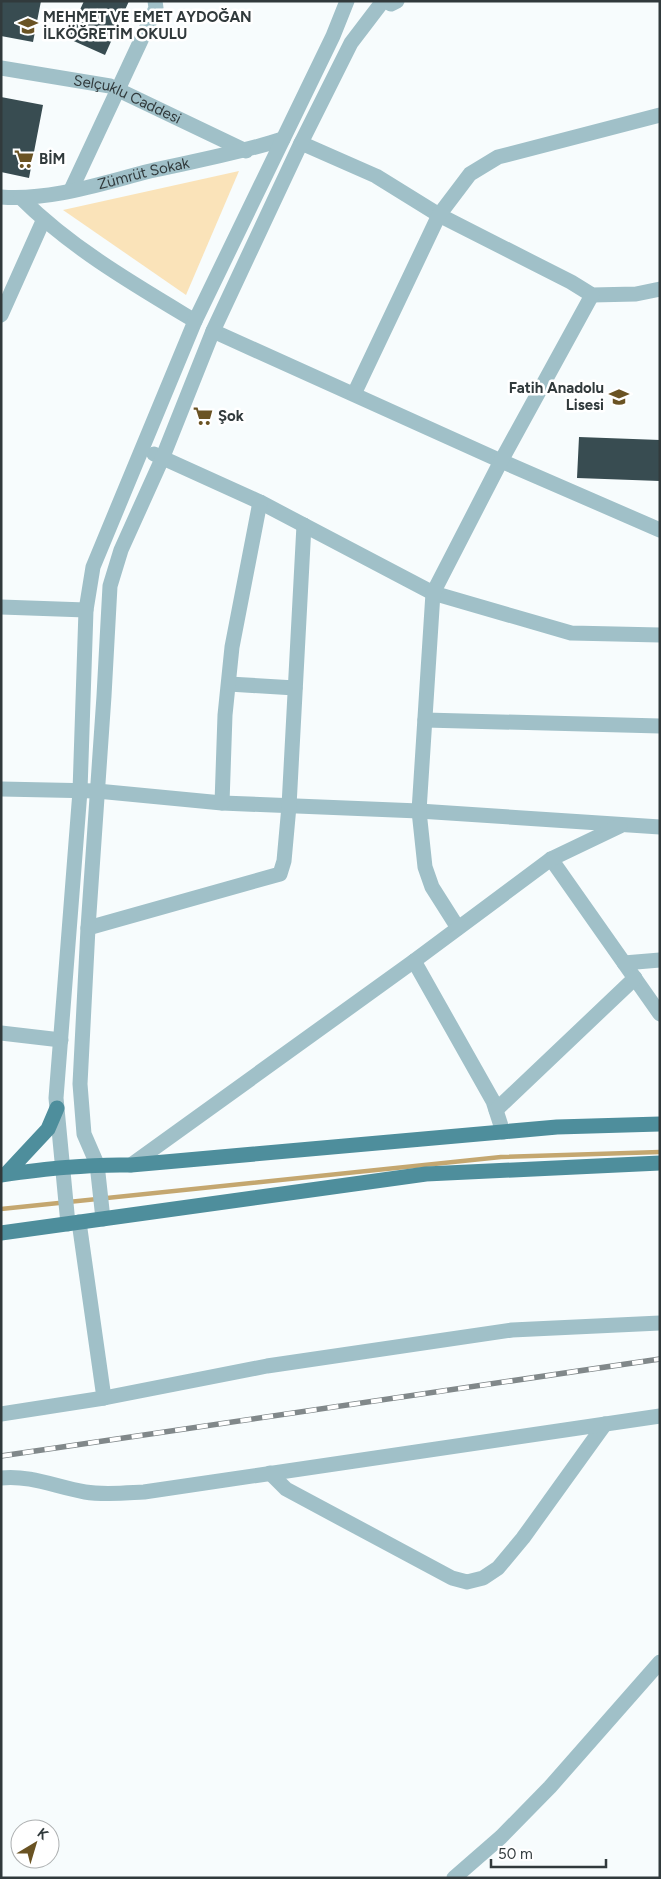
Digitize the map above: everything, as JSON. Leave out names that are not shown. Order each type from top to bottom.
[{"type":"main road","points":[[4,1175],[48,1129],[57,1108]]},
{"type":"main road","points":[[4,1175],[98,1171],[131,1165],[557,1127],[660,1124]]},
{"type":"main road","points":[[1,1233],[102,1213],[426,1174],[660,1163]]},
{"type":"street","points":[[70,190],[156,8],[155,1]]},
{"type":"street","points":[[104,1398],[62,1173],[56,1098],[80,791],[86,610],[93,567],[195,321],[347,1]]},
{"type":"street","points":[[102,1213],[98,1171],[84,1134],[80,1084],[110,586],[121,550],[162,459],[213,331],[301,142],[351,43],[384,1],[391,4],[397,1]]},
{"type":"street","name":"Selçuklu Caddesi","points":[[1,68],[110,86],[246,150]]},
{"type":"street","points":[[354,394],[439,215],[470,174],[498,156],[660,115]]},
{"type":"street","name":"Zümrüt Sokak","points":[[1,197],[21,198],[70,190],[246,150],[283,139]]},
{"type":"street","points":[[301,142],[376,176],[439,215],[571,282],[592,295],[636,294],[660,289]]},
{"type":"street","points":[[21,198],[43,220],[128,280],[195,321]]},
{"type":"street","points":[[1,315],[43,220]]},
{"type":"street","points":[[458,928],[432,887],[425,867],[419,812],[433,593],[501,461],[592,295]]},
{"type":"street","points":[[213,331],[501,461],[660,530]]},
{"type":"street","points":[[142,447],[162,459],[260,502],[433,593],[571,633],[660,635]]},
{"type":"street","points":[[222,803],[225,715],[232,647],[260,502]]},
{"type":"street","points":[[88,928],[280,874],[284,860],[289,806],[304,525]]},
{"type":"street","points":[[1,606],[86,610]]},
{"type":"street","points":[[229,684],[295,688]]},
{"type":"street","points":[[425,720],[660,726]]},
{"type":"street","points":[[1,788],[97,791],[222,803],[419,812],[660,827]]},
{"type":"street","points":[[131,1165],[414,961],[551,859],[621,826]]},
{"type":"street","points":[[551,859],[660,1014]]},
{"type":"street","points":[[624,963],[660,960]]},
{"type":"street","points":[[414,961],[493,1101],[503,1132]]},
{"type":"street","points":[[496,1110],[634,978]]},
{"type":"street","points":[[1,1033],[61,1040]]},
{"type":"street","points":[[1,1414],[104,1398],[268,1366],[512,1330],[660,1323]]},
{"type":"street","points":[[1,1478],[30,1478],[100,1494],[144,1492],[660,1416]]},
{"type":"street","points":[[270,1473],[286,1489],[452,1578],[467,1582],[483,1578],[498,1568],[523,1538],[605,1424]]},
{"type":"street","points":[[454,1878],[501,1837],[550,1787],[660,1662]]},
{"type":"shaded area","points":[[239,171],[186,295],[63,210]]},
{"type":"building","points":[[1,1],[41,1],[33,42],[1,36]]},
{"type":"building","points":[[84,1],[129,1],[105,55],[67,38]]},
{"type":"building","points":[[1,97],[43,105],[29,178],[1,172]]},
{"type":"building","points":[[579,437],[660,440],[660,481],[577,478]]},
{"type":"waterway","points":[[1,1209],[501,1157],[660,1152]]},
{"type":"railway","points":[[1,1456],[660,1359]]},
{"type":"place","name":"MEHMET VE EMET AYDOĞAN İLKÖĞRETİM OKULU","points":[[28,26]]},
{"type":"place","name":"BİM","points":[[24,159]]},
{"type":"place","name":"Fatih Anadolu Lisesi","points":[[619,397]]},
{"type":"place","name":"Şok","points":[[203,416]]}]
